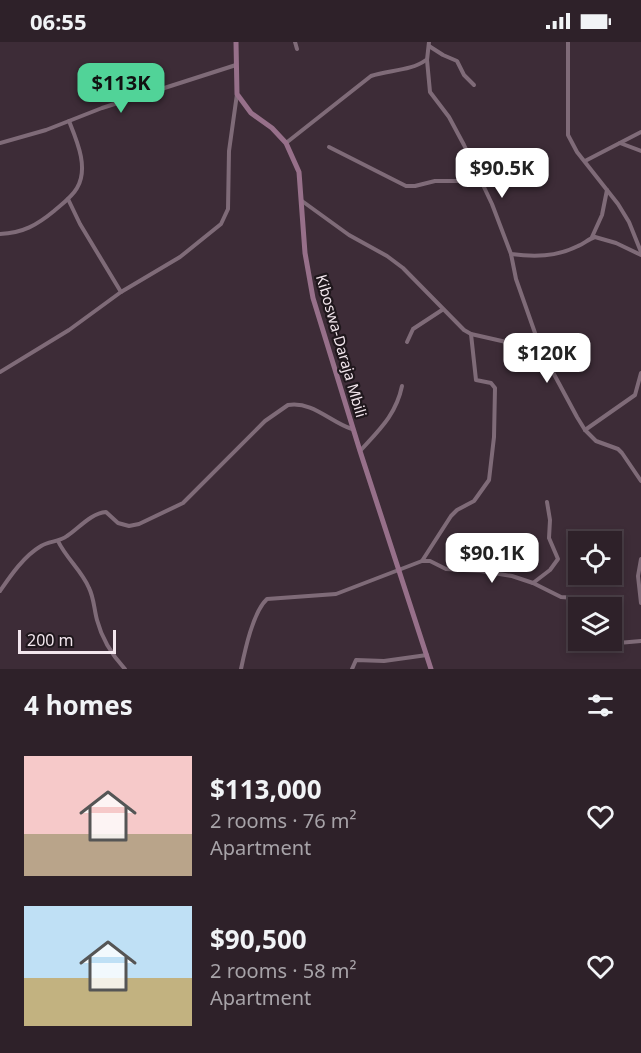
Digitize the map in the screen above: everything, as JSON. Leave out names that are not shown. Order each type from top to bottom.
[{"type":"main road","points":[[236,42],[237,94]]},
{"type":"main road","name":"Kiboswa-Daraja Mbili","points":[[237,94],[251,113],[272,128],[286,143],[299,172],[305,253],[313,298],[431,669]]},
{"type":"street","points":[[295,42],[297,49]]},
{"type":"street","points":[[568,42],[568,135],[577,152],[607,189],[629,222],[641,253]]},
{"type":"street","points":[[429,44],[427,60],[430,92],[449,117],[492,204],[511,254],[516,279],[541,350],[585,430],[596,441],[618,449],[641,482]]},
{"type":"street","points":[[429,44],[443,55],[457,61],[464,75],[474,85]]},
{"type":"street","points":[[286,143],[371,76],[388,70],[417,67],[427,60]]},
{"type":"street","points":[[0,143],[236,65]]},
{"type":"street","points":[[0,372],[69,330],[121,292],[180,257],[215,230],[225,219],[228,208],[230,137],[237,94]]},
{"type":"street","points":[[0,234],[16,233],[38,224],[77,188],[81,167],[76,139],[69,122]]},
{"type":"street","points":[[585,161],[641,132]]},
{"type":"street","points":[[620,143],[641,151]]},
{"type":"street","points":[[329,147],[406,186],[435,181],[460,181],[477,172]]},
{"type":"street","points":[[511,254],[534,257],[556,254],[579,246],[592,238],[602,215],[607,189]]},
{"type":"street","points":[[68,198],[80,224],[121,292]]},
{"type":"street","points":[[302,201],[349,235],[396,263],[456,324],[471,334],[541,350]]},
{"type":"street","points":[[592,238],[603,239],[641,253]]},
{"type":"street","points":[[632,251],[638,245]]},
{"type":"street","points":[[407,342],[413,329],[442,310]]},
{"type":"street","points":[[422,561],[451,516],[474,501],[489,480],[494,436],[495,388],[491,383],[476,380],[471,334]]},
{"type":"street","points":[[585,430],[635,395],[641,373]]},
{"type":"street","points":[[360,451],[390,417],[397,406],[402,386]]},
{"type":"street","points":[[0,591],[18,566],[43,544],[58,541],[102,512],[109,513],[118,523],[129,526],[152,519],[183,503],[265,421],[288,405],[312,407],[333,422],[353,429]]},
{"type":"street","points":[[533,583],[550,570],[558,559],[549,538],[550,520],[547,502]]},
{"type":"street","points":[[58,541],[88,585],[101,632],[110,650],[125,669]]},
{"type":"street","points":[[641,559],[638,576],[641,603]]},
{"type":"street","points":[[241,669],[248,640],[261,606],[267,599],[336,594],[422,561],[430,561],[446,569],[495,573],[533,583],[561,597],[568,598]]},
{"type":"street","points":[[622,643],[641,641]]},
{"type":"street","points":[[352,669],[356,660],[384,661],[427,655]]}]
